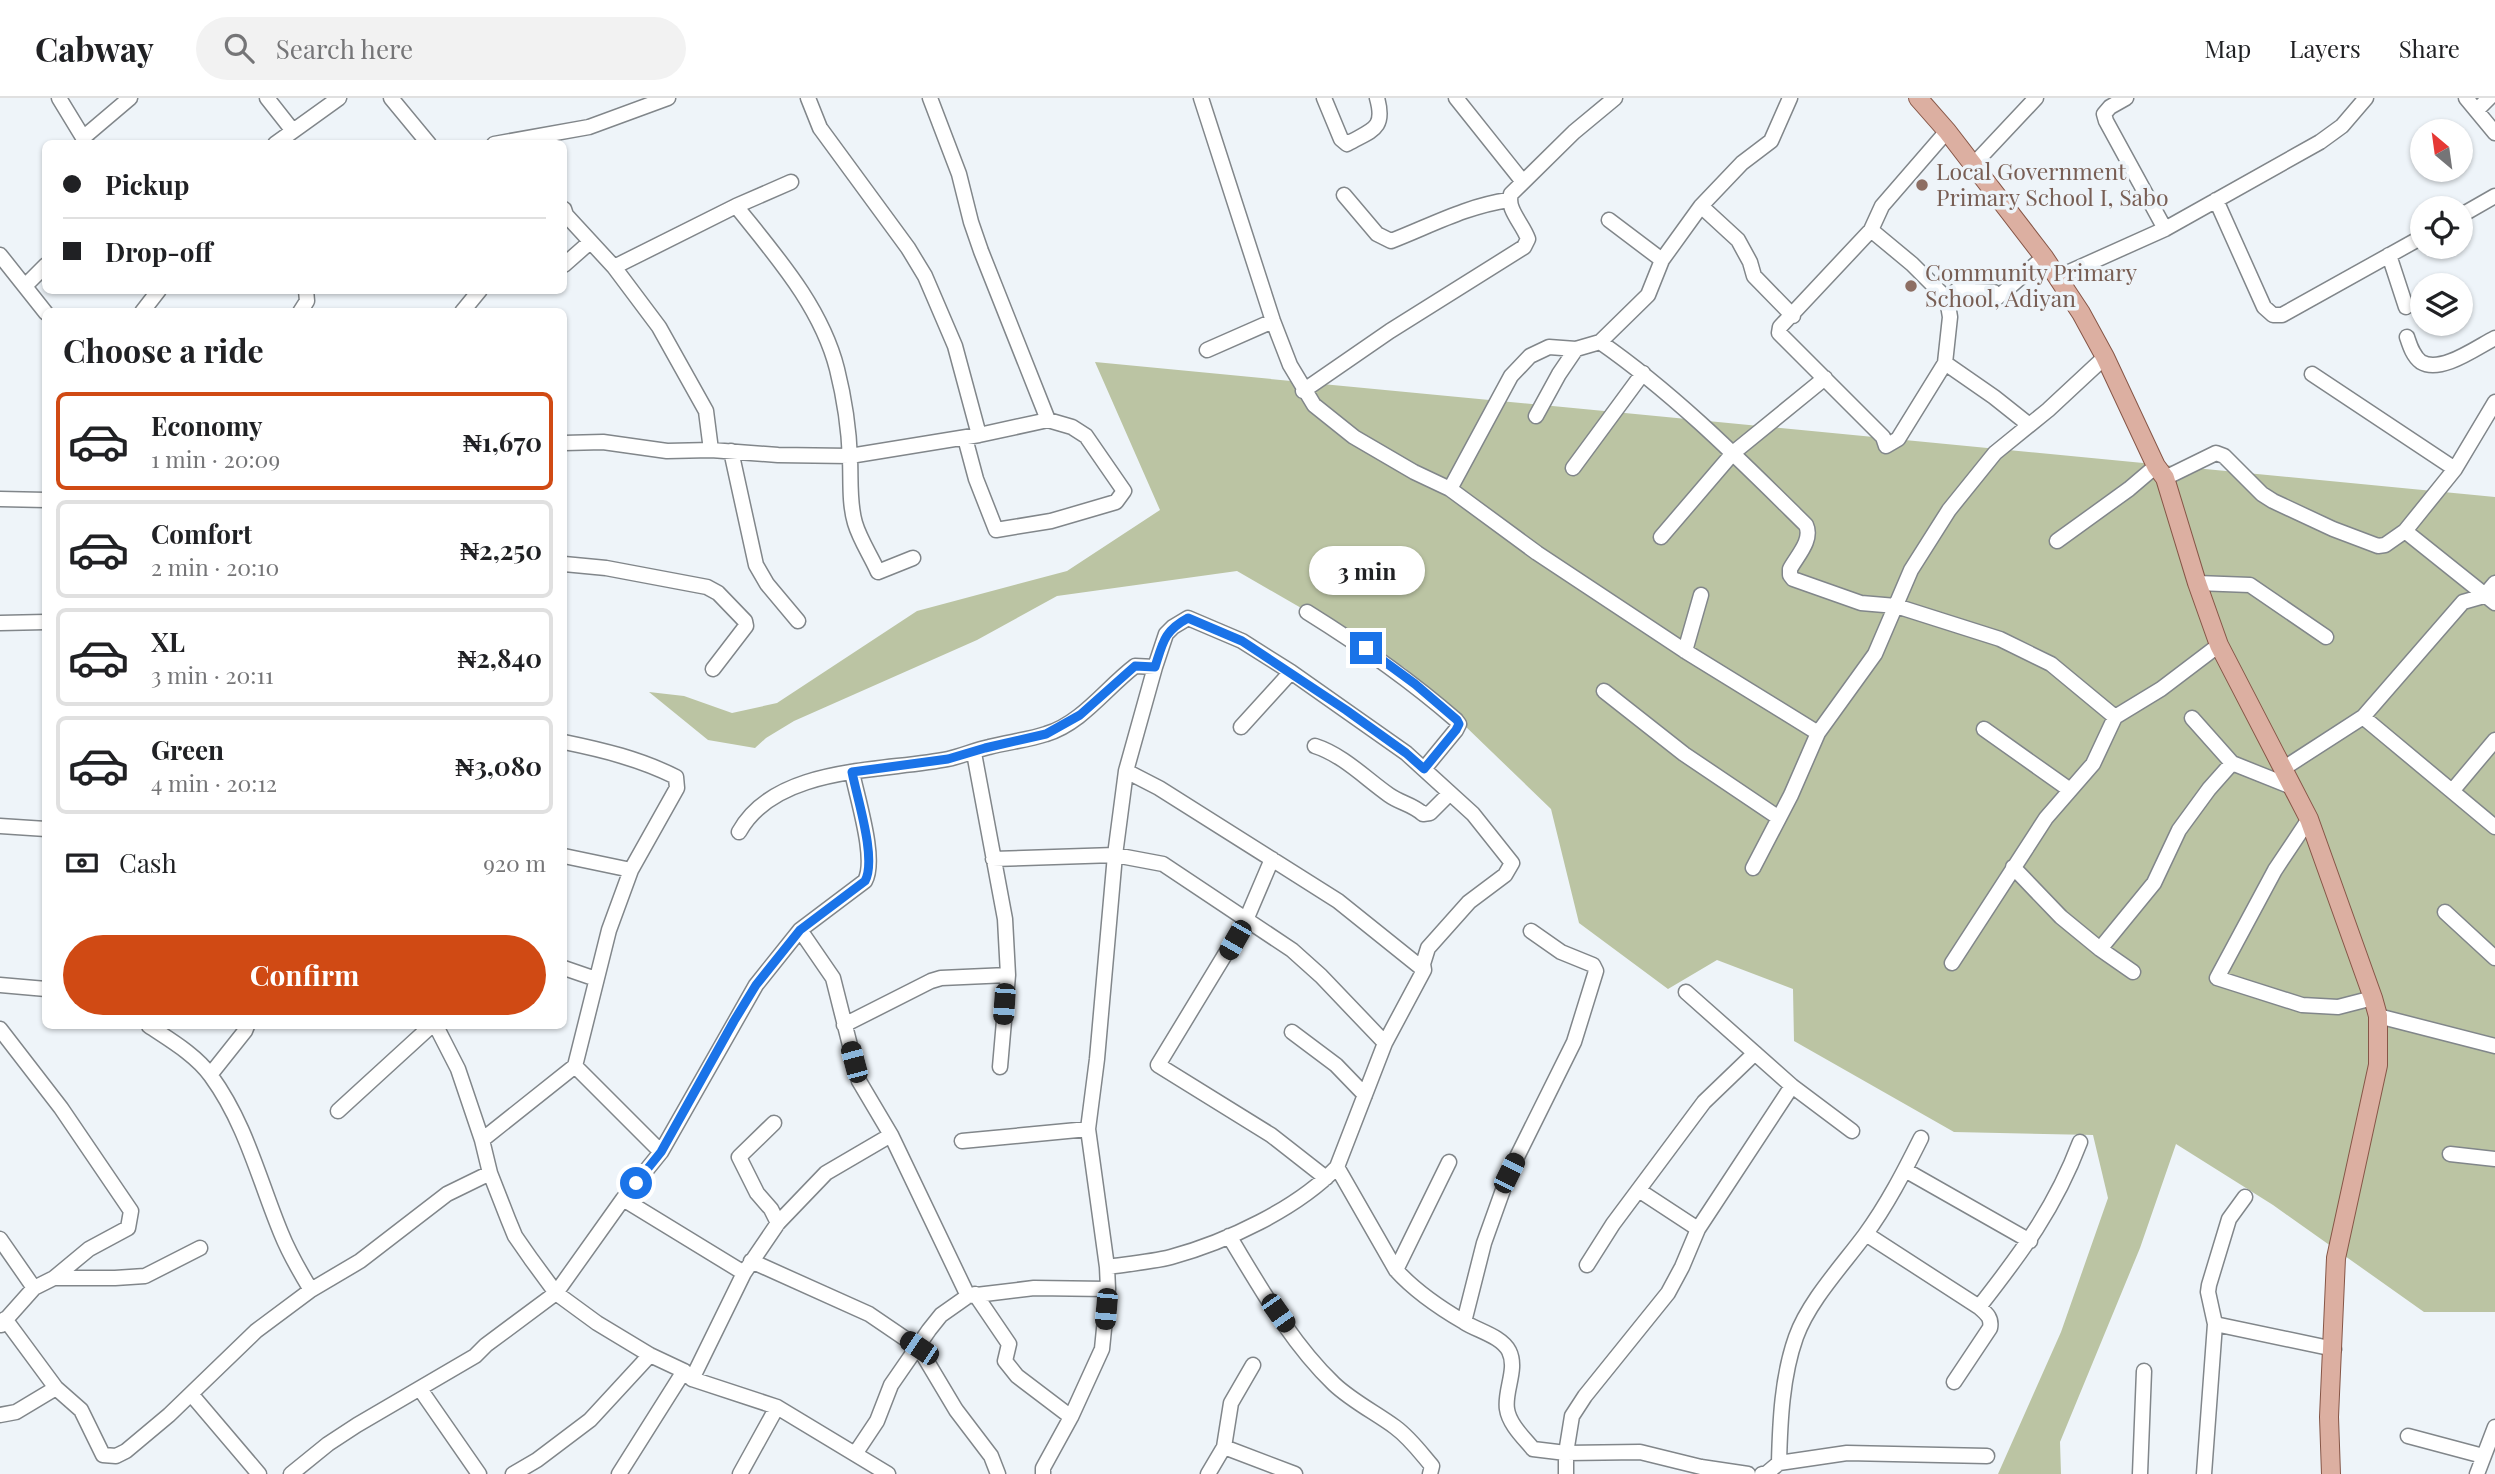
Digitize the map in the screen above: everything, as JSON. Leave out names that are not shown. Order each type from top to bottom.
[{"type":"main road","points":[[1918,98],[1947,131],[2044,257],[2081,313],[2105,356],[2161,472],[2219,645],[2309,819],[2373,998],[2378,1016],[2378,1066],[2336,1258],[2329,1417],[2332,1474]]},
{"type":"street","points":[[59,98],[86,140],[130,98]]},
{"type":"street","points":[[267,98],[293,131]]},
{"type":"street","points":[[281,140],[339,98]]},
{"type":"street","points":[[391,98],[426,140]]},
{"type":"street","points":[[538,139],[589,127],[668,98]]},
{"type":"street","points":[[567,443],[603,442],[667,451],[711,450],[778,455],[850,456],[972,436],[1048,420],[1072,427],[1086,436],[1124,492],[1116,502],[1051,521],[996,530],[976,479],[972,436],[955,346],[925,276],[908,248],[820,128],[808,98]]},
{"type":"street","points":[[930,98],[960,174],[981,251],[1048,420]]},
{"type":"street","points":[[1201,98],[1273,321],[1290,365],[1303,391],[1323,413],[1354,437],[1414,472],[1450,489],[1537,552],[1685,651],[1818,733]]},
{"type":"street","points":[[1324,98],[1341,139],[1346,144],[1373,129],[1380,121],[1377,98]]},
{"type":"street","points":[[1456,98],[1523,182]]},
{"type":"street","points":[[1303,391],[1390,331],[1524,247],[1528,239],[1525,229],[1511,208],[1511,194],[1574,132],[1614,98]]},
{"type":"street","points":[[1450,489],[1511,376],[1530,356],[1549,347],[1576,349],[1600,342],[1648,295],[1662,260],[1701,206],[1742,163],[1771,141],[1790,98]]},
{"type":"street","points":[[1973,165],[2036,98]]},
{"type":"street","points":[[2126,98],[2110,107],[2104,114],[2105,121],[2165,229]]},
{"type":"street","points":[[2057,277],[2165,229],[2320,142],[2342,126],[2366,98]]},
{"type":"street","points":[[2466,98],[2495,133]]},
{"type":"street","points":[[2477,110],[2489,98]]},
{"type":"street","points":[[1871,230],[1912,264],[1947,299],[1950,317],[1945,363],[1898,439],[1886,446],[1883,436],[1779,333],[1780,327],[1871,230],[1882,206],[1947,131]]},
{"type":"street","points":[[614,267],[736,206],[791,182]]},
{"type":"street","points":[[1344,195],[1377,234],[1391,241],[1462,211],[1509,200]]},
{"type":"street","points":[[2473,209],[2495,196]]},
{"type":"street","points":[[2216,200],[2264,307],[2273,315],[2282,315],[2410,244]]},
{"type":"street","points":[[736,206],[791,276],[829,344],[837,369],[850,456],[851,501],[855,523],[878,572],[913,558]]},
{"type":"street","points":[[1701,206],[1738,240],[1754,276],[1793,316]]},
{"type":"street","points":[[567,213],[614,267],[659,327],[706,411],[711,450]]},
{"type":"street","points":[[1609,220],[1662,260]]},
{"type":"street","points":[[567,262],[590,242]]},
{"type":"street","points":[[0,255],[42,308]]},
{"type":"street","points":[[2389,255],[2406,307]]},
{"type":"street","points":[[1947,299],[1965,283],[1972,291],[1994,292],[1998,297],[2044,257]]},
{"type":"street","points":[[26,285],[42,269]]},
{"type":"street","points":[[145,308],[156,294]]},
{"type":"street","points":[[465,308],[477,294]]},
{"type":"street","points":[[1207,350],[1273,321]]},
{"type":"street","points":[[2407,337],[2414,355],[2421,361],[2438,366],[2495,338]]},
{"type":"street","points":[[1600,342],[1643,373],[1733,453],[1806,525],[1808,539],[1790,569],[1793,579],[1861,603],[1896,606],[1989,635],[2050,664],[2115,717]]},
{"type":"street","points":[[1536,416],[1576,349]]},
{"type":"street","points":[[1753,869],[1818,733],[1875,654],[1910,570],[1950,510],[1995,453],[2048,410],[2105,356]]},
{"type":"street","points":[[1945,363],[2028,424]]},
{"type":"street","points":[[1573,468],[1643,373]]},
{"type":"street","points":[[2312,374],[2455,469]]},
{"type":"street","points":[[1661,537],[1733,453],[1825,377]]},
{"type":"street","points":[[2057,541],[2129,489],[2161,472],[2216,453],[2224,456],[2262,494],[2333,529],[2378,546],[2385,545],[2405,531],[2455,469],[2495,402]]},
{"type":"street","points":[[731,451],[756,565],[767,584],[798,621]]},
{"type":"street","points":[[0,499],[42,500]]},
{"type":"street","points":[[2405,531],[2489,600]]},
{"type":"street","points":[[567,564],[606,568],[698,585],[718,593],[745,621],[746,626],[713,669]]},
{"type":"street","points":[[2197,583],[2250,585],[2326,637]]},
{"type":"street","points":[[2489,600],[2495,583]]},
{"type":"street","points":[[1685,651],[1701,595]]},
{"type":"street","points":[[2284,768],[2363,717],[2463,602],[2489,600]]},
{"type":"street","points":[[1307,612],[1366,648],[1415,684],[1457,720],[1459,724],[1456,730],[1424,769]]},
{"type":"street","points":[[1043,1474],[1042,1468],[1071,1417],[1102,1349],[1108,1289],[1107,1267],[1088,1129],[1115,855],[1126,771],[1155,667],[1166,634],[1173,626],[1188,618],[1242,641],[1396,746],[1473,814],[1512,863],[1505,875],[1469,902],[1424,955],[1424,970],[1385,1043],[1336,1167],[1326,1178],[1277,1212],[1229,1236],[1170,1257],[1107,1267]]},
{"type":"street","points":[[0,623],[42,622]]},
{"type":"street","points":[[1952,963],[2046,818],[2093,764],[2115,717],[2161,689],[2219,645]]},
{"type":"street","points":[[739,832],[753,812],[778,794],[799,785],[852,772],[948,759],[1046,734],[1080,715],[1135,666],[1155,667]]},
{"type":"street","points":[[1241,727],[1290,672]]},
{"type":"street","points":[[1604,691],[1684,754],[1779,818]]},
{"type":"street","points":[[2363,717],[2495,827]]},
{"type":"street","points":[[2192,718],[2232,763],[2292,786]]},
{"type":"street","points":[[1984,729],[2070,790]]},
{"type":"street","points":[[2453,790],[2495,740]]},
{"type":"street","points":[[482,1140],[575,1066],[609,930],[631,870],[677,788],[676,777],[616,752],[567,743]]},
{"type":"street","points":[[1314,746],[1330,751],[1393,797],[1413,805],[1423,814],[1430,813],[1448,794]]},
{"type":"street","points":[[974,753],[1005,919],[1008,975],[1000,1067]]},
{"type":"street","points":[[2100,949],[2149,890],[2163,867],[2179,830],[2232,763]]},
{"type":"street","points":[[1126,771],[1160,788],[1347,907],[1424,970]]},
{"type":"street","points":[[300,1471],[357,1424],[475,1356],[556,1293],[623,1199],[661,1152],[746,1001],[800,930],[865,881],[869,873],[868,852],[852,772]]},
{"type":"street","points":[[2309,819],[2275,870],[2217,978],[2302,1005],[2338,1007],[2373,998]]},
{"type":"street","points":[[0,826],[42,829]]},
{"type":"street","points":[[993,859],[1115,855],[1163,864],[1307,963],[1385,1043]]},
{"type":"street","points":[[567,857],[631,870]]},
{"type":"street","points":[[1272,859],[1246,920],[1158,1065],[1271,1135],[1326,1178]]},
{"type":"street","points":[[2013,867],[2061,917],[2133,972]]},
{"type":"street","points":[[2445,912],[2495,958]]},
{"type":"street","points":[[800,930],[833,978],[859,1081],[891,1135],[971,1295],[1009,1345],[1005,1361],[1033,1390],[1071,1417]]},
{"type":"street","points":[[1464,1322],[1484,1243],[1509,1173],[1574,1042],[1596,971],[1593,965],[1561,952],[1531,931]]},
{"type":"street","points":[[567,969],[596,979]]},
{"type":"street","points":[[844,1025],[930,981],[940,978],[1008,975]]},
{"type":"street","points":[[0,985],[42,989]]},
{"type":"street","points":[[1686,992],[1792,1086],[1852,1131]]},
{"type":"street","points":[[2378,1016],[2495,1046]]},
{"type":"street","points":[[153,1029],[189,1054],[210,1075],[237,1117],[281,1235],[311,1290]]},
{"type":"street","points":[[210,1075],[246,1029]]},
{"type":"street","points":[[338,1111],[431,1029]]},
{"type":"street","points":[[436,1029],[446,1041],[458,1069],[490,1173],[515,1236],[556,1293],[597,1323],[650,1355],[688,1375],[777,1407],[883,1473]]},
{"type":"street","points":[[0,1030],[61,1108],[131,1211],[128,1228],[89,1249],[54,1278],[34,1288],[2,1323],[56,1388],[81,1410],[103,1455],[110,1457],[126,1451],[191,1394],[256,1331],[311,1290],[360,1261],[447,1194],[490,1173]]},
{"type":"street","points":[[1292,1032],[1336,1065],[1365,1095]]},
{"type":"street","points":[[1587,1265],[1613,1224],[1704,1101],[1755,1053]]},
{"type":"street","points":[[575,1066],[661,1152]]},
{"type":"street","points":[[1566,1474],[1566,1452],[1572,1416],[1668,1293],[1698,1228],[1792,1086]]},
{"type":"street","points":[[774,1123],[739,1157],[757,1192],[778,1223]]},
{"type":"street","points":[[962,1140],[1088,1129]]},
{"type":"street","points":[[620,1474],[688,1375],[747,1267],[778,1223],[826,1173],[891,1135]]},
{"type":"street","points":[[1779,1463],[1780,1425],[1788,1366],[1797,1334],[1831,1280],[1866,1234],[1921,1138]]},
{"type":"street","points":[[1979,1307],[2030,1241],[2061,1189],[2080,1142]]},
{"type":"street","points":[[2451,1154],[2495,1159]]},
{"type":"street","points":[[1396,1270],[1450,1162]]},
{"type":"street","points":[[1336,1167],[1396,1270],[1410,1285],[1464,1322],[1503,1343],[1510,1353],[1512,1364],[1507,1409],[1513,1425],[1533,1449],[1640,1452],[1699,1470],[1748,1474]]},
{"type":"street","points":[[1905,1170],[2030,1241]]},
{"type":"street","points":[[1640,1191],[1698,1228]]},
{"type":"street","points":[[2204,1474],[2215,1324],[2209,1285],[2229,1219],[2245,1197]]},
{"type":"street","points":[[623,1199],[747,1267],[869,1314],[919,1348],[956,1410],[991,1456],[998,1474]]},
{"type":"street","points":[[1866,1234],[1979,1307],[1992,1321],[1954,1382]]},
{"type":"street","points":[[1229,1236],[1264,1294],[1305,1351],[1335,1385],[1414,1444],[1432,1466],[1430,1474]]},
{"type":"street","points":[[0,1239],[34,1288]]},
{"type":"street","points":[[54,1278],[115,1279],[145,1276],[200,1248]]},
{"type":"street","points":[[855,1454],[877,1421],[891,1385],[941,1315],[971,1295],[1034,1288],[1108,1289]]},
{"type":"street","points":[[2215,1324],[2334,1349]]},
{"type":"street","points":[[513,1474],[537,1460],[590,1420],[650,1355]]},
{"type":"street","points":[[1208,1474],[1224,1447],[1231,1403],[1252,1365]]},
{"type":"street","points":[[2140,1474],[2144,1371]]},
{"type":"street","points":[[0,1415],[16,1412],[56,1388]]},
{"type":"street","points":[[420,1389],[476,1473]]},
{"type":"street","points":[[191,1394],[259,1474]]},
{"type":"street","points":[[740,1474],[777,1407]]},
{"type":"street","points":[[2477,1474],[2495,1427]]},
{"type":"street","points":[[2408,1436],[2483,1456]]},
{"type":"street","points":[[1224,1447],[1295,1474]]},
{"type":"street","points":[[1762,1474],[1779,1463],[1847,1453],[1987,1456]]},
{"type":"green space","points":[[1095,362],[2495,497],[2495,1312],[2424,1312],[2273,1205],[2176,1144],[2140,1248],[2060,1442],[2061,1474],[1998,1474],[2061,1332],[2108,1198],[2093,1135],[1954,1132],[1794,1041],[1793,989],[1717,960],[1668,989],[1579,923],[1551,809],[1405,668],[1237,571],[1057,596],[977,640],[794,721],[755,748],[708,740],[649,692],[684,696],[732,713],[777,703],[917,611],[1067,571],[1160,510]]},
{"type":"place","name":"Local Government Primary School I, Sabo","points":[[1922,185]]},
{"type":"place","name":"Community Primary School, Adiyan","points":[[1911,286]]},
{"type":"route","points":[[636,1183],[661,1152],[756,985],[800,930],[865,881],[869,873],[868,852],[852,772],[948,759],[1058,729],[1080,715],[1135,666],[1155,667],[1166,634],[1173,626],[1188,618],[1242,641],[1346,710],[1424,769],[1459,724],[1415,684],[1366,648]]}]
